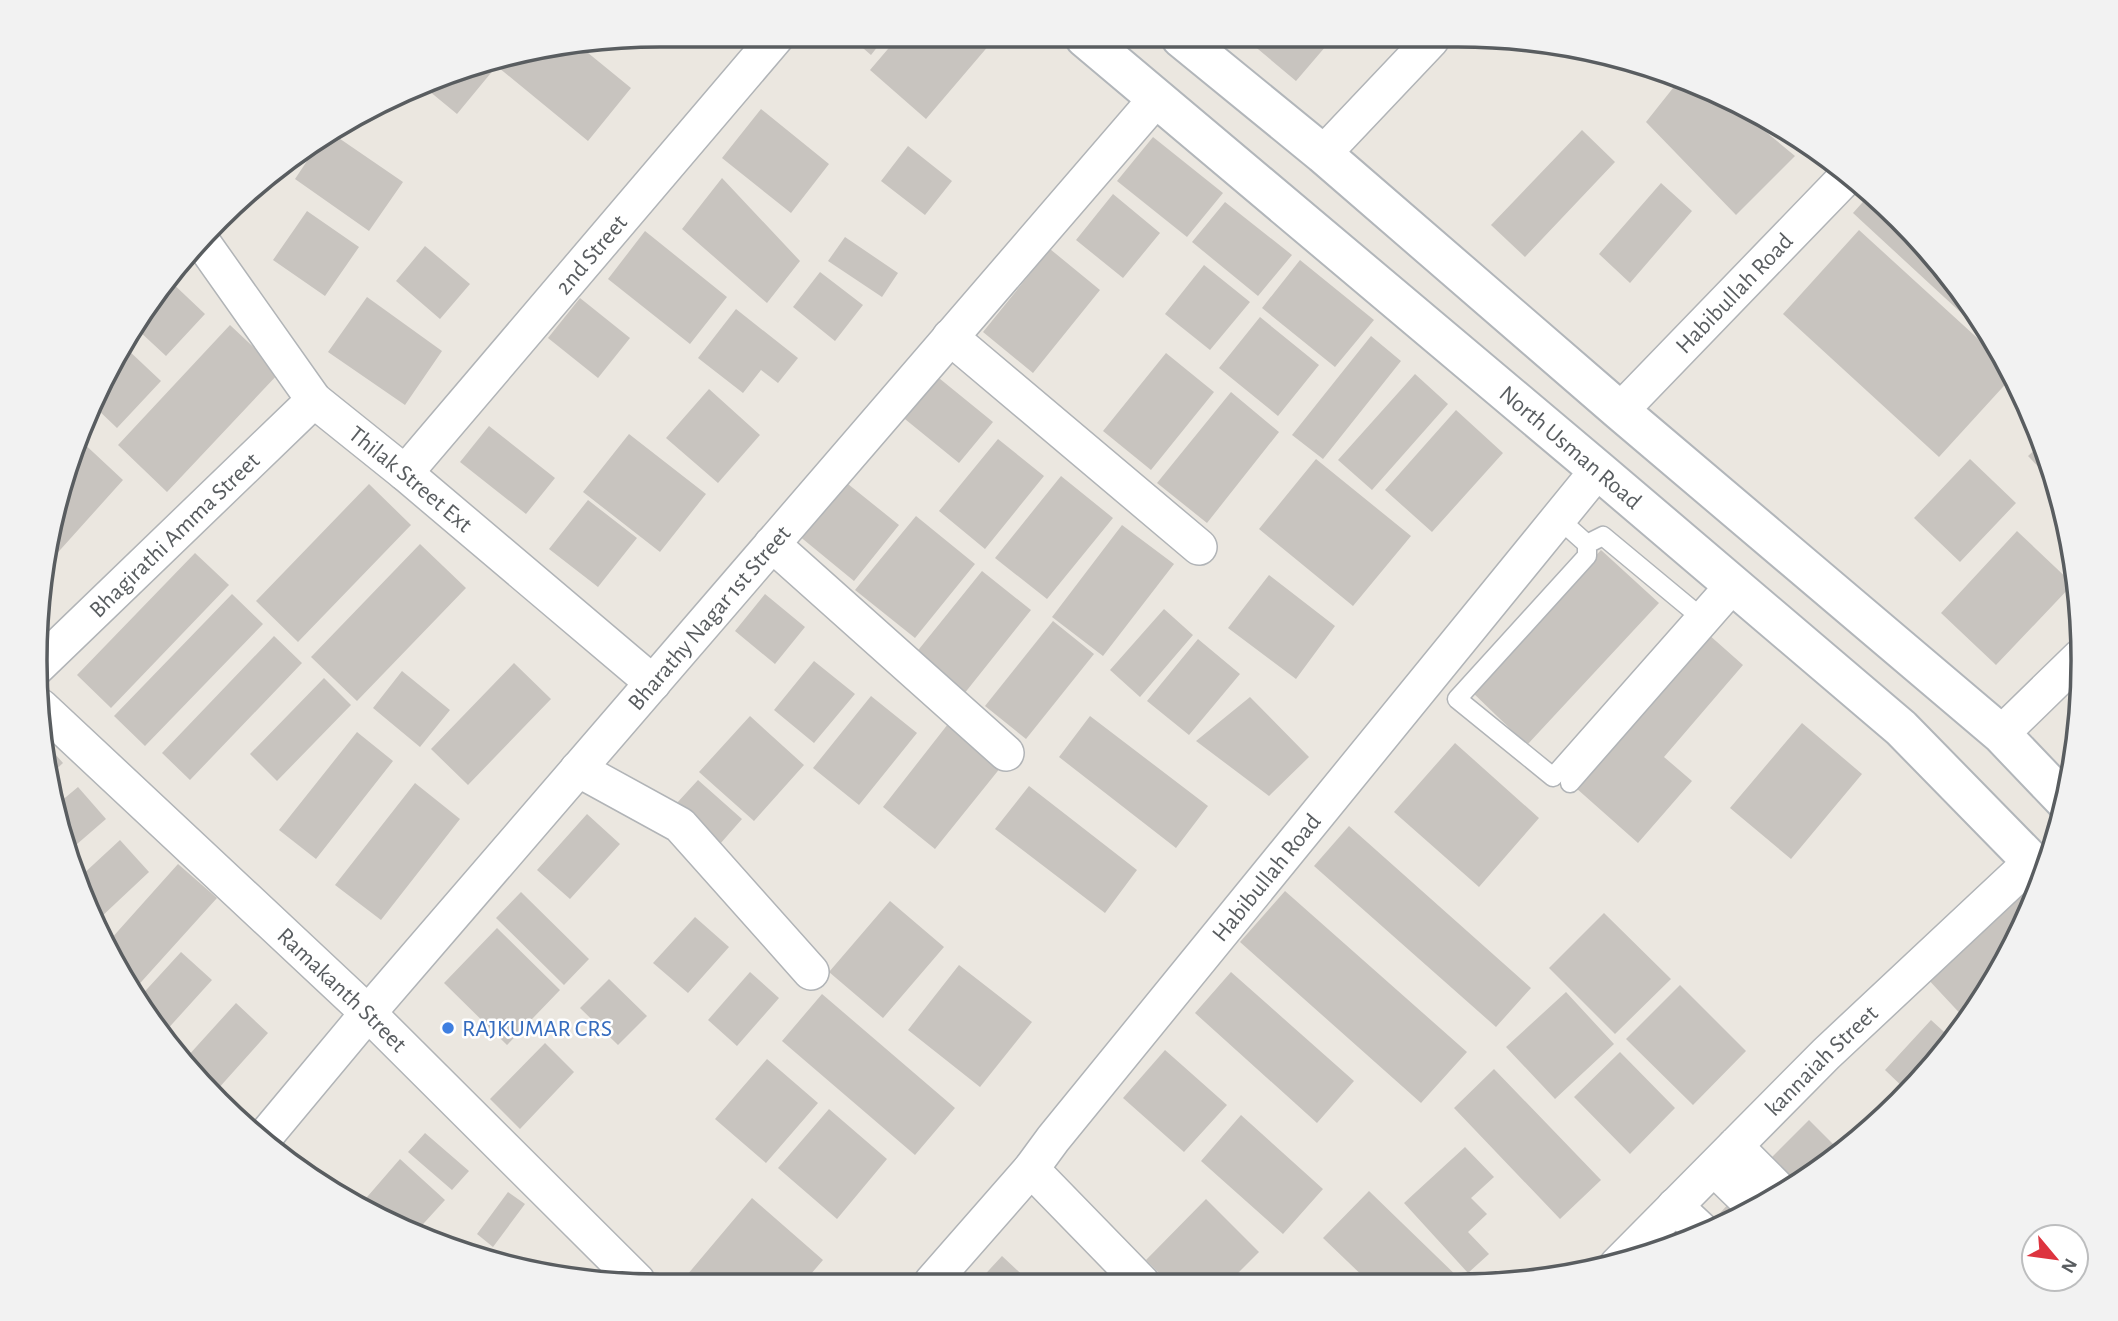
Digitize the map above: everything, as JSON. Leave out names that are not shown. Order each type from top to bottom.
[{"type":"main road","name":"North Usman Road","points":[[1095,47],[1901,728],[2037,862]]},
{"type":"main road","points":[[1192,47],[1323,154],[1620,411],[2001,734],[2056,792]]},
{"type":"street","name":"2nd Street","points":[[405,472],[768,47]]},
{"type":"street","points":[[1323,154],[1424,47]]},
{"type":"street","name":"Bharathy Nagar 1st Street","points":[[269,1132],[368,1013],[1156,99]]},
{"type":"street","name":"Habibullah Road","points":[[1620,411],[1841,182]]},
{"type":"street","name":"Thilak Street Ext","points":[[207,248],[314,400],[405,472],[653,683]]},
{"type":"street","points":[[950,337],[1199,547]]},
{"type":"street","name":"Bhagirathi Amma Street","points":[[47,657],[314,400]]},
{"type":"street","name":"Habibullah Road","points":[[939,1274],[1031,1169],[1598,470]]},
{"type":"street","points":[[772,544],[1006,753]]},
{"type":"street","points":[[2001,734],[2071,666]]},
{"type":"street","name":"Ramakanth Street","points":[[50,716],[368,1013],[628,1272]]},
{"type":"street","points":[[578,769],[680,825],[811,972]]},
{"type":"street","name":"kannaiah Street","points":[[1634,1247],[1826,1054],[2033,871]]},
{"type":"street","points":[[1725,1157],[1773,1186]]},
{"type":"street","points":[[1725,1157],[1750,1200]]},
{"type":"street","points":[[1031,1169],[1133,1274]]},
{"type":"street","points":[[1675,1206],[1696,1225]]},
{"type":"lane","points":[[1559,519],[1587,544],[1587,556],[1457,699],[1553,777],[1697,614],[1733,585]]},
{"type":"lane","points":[[1587,544],[1603,536],[1697,614]]},
{"type":"lane","points":[[1570,783],[1733,585]]},
{"type":"building","points":[[862,47],[877,47],[871,55]]},
{"type":"building","points":[[890,47],[987,47],[926,119],[870,70]]},
{"type":"building","points":[[1256,47],[1325,47],[1296,81]]},
{"type":"building","points":[[586,52],[631,88],[588,141],[500,69]]},
{"type":"building","points":[[493,71],[457,114],[431,92]]},
{"type":"building","points":[[1674,87],[1729,110],[1759,126],[1795,156],[1736,215],[1646,122]]},
{"type":"building","points":[[761,109],[829,164],[791,213],[722,158]]},
{"type":"building","points":[[1582,130],[1615,162],[1525,257],[1491,225]]},
{"type":"building","points":[[1153,137],[1223,193],[1187,237],[1117,181]]},
{"type":"building","points":[[339,138],[403,182],[369,231],[295,179],[308,159]]},
{"type":"building","points":[[908,146],[952,181],[925,215],[881,181]]},
{"type":"building","points":[[722,178],[800,261],[767,303],[682,229]]},
{"type":"building","points":[[1661,183],[1692,211],[1630,283],[1599,254]]},
{"type":"building","points":[[1113,194],[1160,233],[1123,278],[1076,240]]},
{"type":"building","points":[[1864,201],[1919,256],[1964,315],[1853,213]]},
{"type":"building","points":[[1225,202],[1292,255],[1258,296],[1192,242]]},
{"type":"building","points":[[307,211],[359,247],[325,296],[273,260]]},
{"type":"building","points":[[1859,230],[1981,341],[2005,384],[1939,457],[1783,314]]},
{"type":"building","points":[[645,231],[727,297],[690,344],[608,279]]},
{"type":"building","points":[[845,237],[898,273],[882,297],[828,261]]},
{"type":"building","points":[[425,246],[470,284],[440,319],[396,281]]},
{"type":"building","points":[[1050,249],[1100,290],[1033,373],[983,332]]},
{"type":"building","points":[[1300,260],[1374,320],[1335,367],[1262,308]]},
{"type":"building","points":[[1204,265],[1250,302],[1210,350],[1165,314]]},
{"type":"building","points":[[820,272],[863,305],[835,341],[793,307]]},
{"type":"building","points":[[175,286],[205,314],[166,356],[142,334]]},
{"type":"building","points":[[367,297],[442,351],[405,405],[328,352]]},
{"type":"building","points":[[580,298],[630,338],[598,378],[548,338]]},
{"type":"building","points":[[736,309],[798,358],[778,383],[761,370],[743,393],[698,358]]},
{"type":"building","points":[[1260,317],[1319,365],[1278,416],[1219,368]]},
{"type":"building","points":[[230,325],[280,372],[167,492],[118,445]]},
{"type":"building","points":[[1371,336],[1401,361],[1323,459],[1292,435]]},
{"type":"building","points":[[130,352],[161,381],[117,428],[100,412]]},
{"type":"building","points":[[1166,353],[1214,392],[1151,470],[1103,431]]},
{"type":"building","points":[[934,374],[993,422],[959,463],[900,415]]},
{"type":"building","points":[[1415,374],[1448,404],[1372,490],[1338,460]]},
{"type":"building","points":[[709,389],[760,435],[718,483],[666,438]]},
{"type":"building","points":[[1231,392],[1279,432],[1207,523],[1157,483]]},
{"type":"building","points":[[1456,410],[1503,453],[1432,532],[1385,490]]},
{"type":"building","points":[[489,426],[555,478],[526,514],[460,462]]},
{"type":"building","points":[[629,434],[706,494],[660,552],[583,492]]},
{"type":"building","points":[[998,439],[1044,476],[985,549],[939,511]]},
{"type":"building","points":[[86,446],[123,480],[57,554],[68,502]]},
{"type":"building","points":[[2033,451],[2040,468],[2028,456]]},
{"type":"building","points":[[1316,459],[1411,536],[1353,606],[1259,529]]},
{"type":"building","points":[[1970,459],[2016,503],[1960,562],[1914,518]]},
{"type":"building","points":[[1061,476],[1113,518],[1047,599],[995,558]]},
{"type":"building","points":[[843,480],[899,525],[854,581],[798,535]]},
{"type":"building","points":[[369,484],[411,525],[298,642],[256,601]]},
{"type":"building","points":[[588,500],[637,538],[598,587],[549,549]]},
{"type":"building","points":[[916,516],[975,564],[915,638],[855,590]]},
{"type":"building","points":[[1122,525],[1174,564],[1103,656],[1052,617]]},
{"type":"building","points":[[2017,531],[2065,577],[2067,591],[1996,665],[1941,613]]},
{"type":"building","points":[[420,544],[466,588],[357,701],[311,657]]},
{"type":"building","points":[[1601,550],[1659,603],[1527,745],[1471,691]]},
{"type":"building","points":[[195,553],[229,585],[111,708],[77,675]]},
{"type":"building","points":[[982,571],[1031,610],[956,704],[907,664]]},
{"type":"building","points":[[1269,575],[1335,626],[1296,679],[1228,628]]},
{"type":"building","points":[[232,594],[263,624],[145,746],[114,716]]},
{"type":"building","points":[[765,594],[805,627],[775,664],[735,631]]},
{"type":"building","points":[[1164,609],[1193,635],[1140,697],[1110,670]]},
{"type":"building","points":[[1053,621],[1094,654],[1026,739],[985,706]]},
{"type":"building","points":[[1708,634],[1743,665],[1664,757],[1692,781],[1638,843],[1576,788]]},
{"type":"building","points":[[274,636],[302,663],[190,780],[162,753]]},
{"type":"building","points":[[1198,639],[1240,674],[1189,735],[1147,701]]},
{"type":"building","points":[[814,661],[855,694],[814,743],[774,710]]},
{"type":"building","points":[[514,663],[551,699],[468,785],[431,749]]},
{"type":"building","points":[[402,671],[450,710],[420,747],[373,708]]},
{"type":"building","points":[[324,678],[351,705],[277,781],[250,754]]},
{"type":"building","points":[[871,696],[917,733],[859,805],[813,768]]},
{"type":"building","points":[[1250,697],[1309,757],[1269,796],[1196,741]]},
{"type":"building","points":[[750,716],[804,765],[754,821],[699,772]]},
{"type":"building","points":[[1090,716],[1208,806],[1176,848],[1059,757]]},
{"type":"building","points":[[1802,723],[1862,774],[1791,859],[1730,808]]},
{"type":"building","points":[[948,724],[1001,767],[935,849],[883,807]]},
{"type":"building","points":[[357,732],[393,761],[316,859],[279,830]]},
{"type":"building","points":[[1455,743],[1539,818],[1479,887],[1394,812]]},
{"type":"building","points":[[54,753],[63,763],[57,769]]},
{"type":"building","points":[[698,780],[742,819],[720,844],[676,804]]},
{"type":"building","points":[[415,783],[460,819],[381,920],[335,885]]},
{"type":"building","points":[[1029,786],[1137,870],[1105,913],[995,829]]},
{"type":"building","points":[[78,787],[106,819],[76,845],[68,819],[63,799]]},
{"type":"building","points":[[587,814],[620,844],[570,899],[537,870]]},
{"type":"building","points":[[1349,826],[1531,988],[1496,1027],[1314,866]]},
{"type":"building","points":[[120,840],[149,872],[103,915],[85,872]]},
{"type":"building","points":[[178,864],[217,898],[140,984],[113,937]]},
{"type":"building","points":[[2030,878],[2008,932],[1959,1012],[1926,977]]},
{"type":"building","points":[[1285,891],[1467,1052],[1421,1103],[1240,942]]},
{"type":"building","points":[[521,892],[589,959],[564,985],[496,918]]},
{"type":"building","points":[[890,901],[944,947],[883,1018],[829,972]]},
{"type":"building","points":[[1604,913],[1671,979],[1615,1034],[1549,968]]},
{"type":"building","points":[[695,917],[729,947],[688,993],[653,963]]},
{"type":"building","points":[[497,928],[560,990],[507,1045],[444,983]]},
{"type":"building","points":[[181,952],[212,980],[169,1027],[145,991]]},
{"type":"building","points":[[959,965],[1032,1022],[980,1087],[908,1030]]},
{"type":"building","points":[[750,972],[779,998],[737,1046],[708,1020]]},
{"type":"building","points":[[1231,972],[1354,1081],[1317,1123],[1195,1013]]},
{"type":"building","points":[[609,979],[647,1016],[618,1045],[580,1008]]},
{"type":"building","points":[[1680,985],[1746,1051],[1693,1105],[1626,1039]]},
{"type":"building","points":[[1566,992],[1614,1044],[1555,1099],[1506,1047]]},
{"type":"building","points":[[822,994],[955,1108],[915,1155],[782,1041]]},
{"type":"building","points":[[236,1003],[268,1033],[220,1087],[190,1054]]},
{"type":"building","points":[[1931,1020],[1945,1033],[1900,1084],[1885,1070]]},
{"type":"building","points":[[545,1043],[574,1072],[520,1129],[490,1099]]},
{"type":"building","points":[[1165,1050],[1227,1105],[1184,1152],[1123,1098]]},
{"type":"building","points":[[1620,1052],[1675,1108],[1630,1154],[1574,1097]]},
{"type":"building","points":[[767,1059],[818,1103],[766,1163],[715,1119]]},
{"type":"building","points":[[1494,1069],[1601,1180],[1560,1219],[1454,1108]]},
{"type":"building","points":[[829,1109],[887,1159],[837,1219],[778,1168]]},
{"type":"building","points":[[1241,1115],[1323,1189],[1283,1234],[1201,1161]]},
{"type":"building","points":[[1809,1120],[1834,1145],[1784,1179],[1767,1162]]},
{"type":"building","points":[[425,1133],[469,1171],[452,1190],[408,1152]]},
{"type":"building","points":[[1465,1147],[1494,1177],[1471,1198],[1487,1214],[1468,1232],[1489,1254],[1468,1273],[1404,1203]]},
{"type":"building","points":[[400,1159],[445,1200],[422,1225],[366,1198]]},
{"type":"building","points":[[1369,1191],[1455,1274],[1361,1274],[1323,1238]]},
{"type":"building","points":[[508,1192],[525,1204],[493,1247],[477,1234]]},
{"type":"building","points":[[752,1198],[823,1260],[811,1274],[688,1274]]},
{"type":"building","points":[[1206,1199],[1259,1252],[1237,1274],[1160,1274],[1146,1260]]},
{"type":"building","points":[[1732,1200],[1738,1206],[1729,1211],[1717,1216]]},
{"type":"building","points":[[1002,1256],[1021,1274],[985,1274]]},
{"type":"place","name":"RAJKUMAR CRS","points":[[448,1028]]}]
